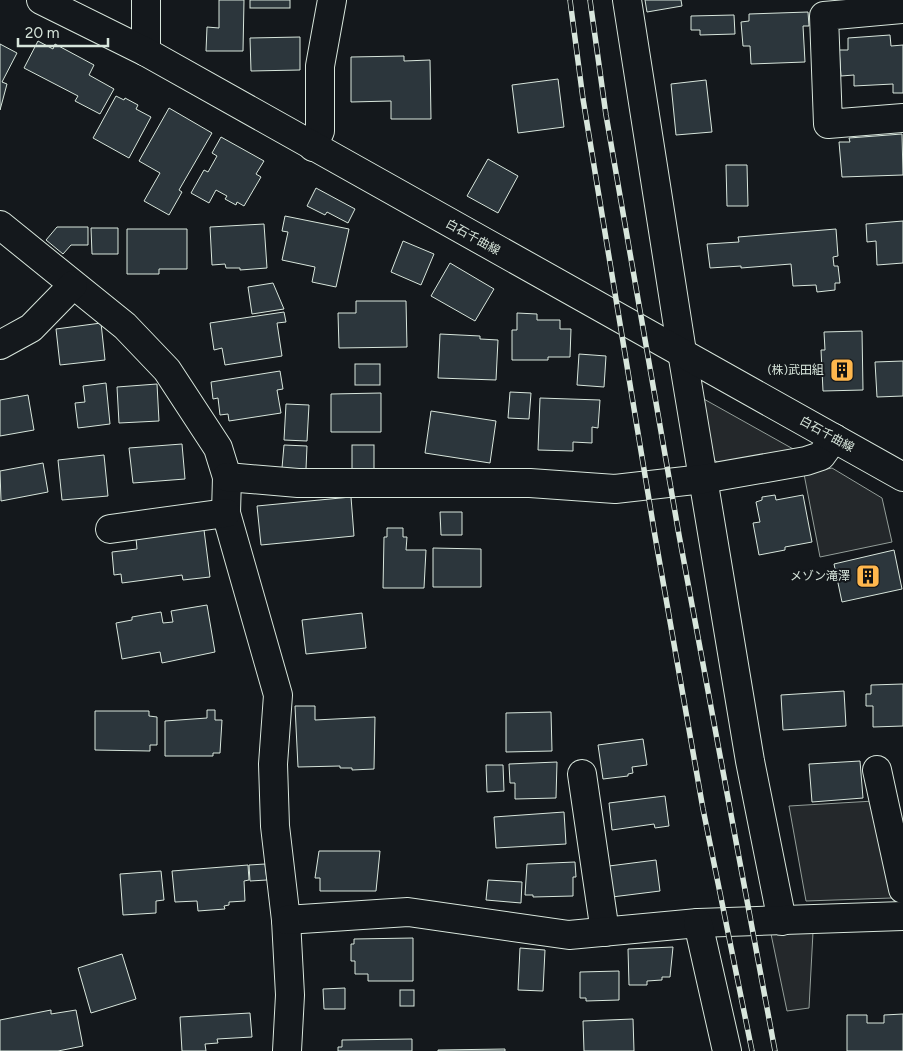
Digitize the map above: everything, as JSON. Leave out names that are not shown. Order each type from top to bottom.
[{"type":"street","name":"白石千曲線","points":[[41,0],[146,52],[903,477]]},
{"type":"street","points":[[146,0],[146,52]]},
{"type":"street","points":[[313,147],[320,131],[320,66],[332,0]]},
{"type":"street","points":[[627,0],[682,352],[750,761],[782,921]]},
{"type":"street","points":[[903,9],[821,8],[828,124],[903,118]]},
{"type":"street","points":[[0,224],[125,326],[167,370],[218,448],[227,478],[226,514],[278,695],[273,773],[275,826],[286,920],[290,995],[287,1051]]},
{"type":"street","points":[[0,345],[31,328],[73,285]]},
{"type":"street","points":[[227,478],[298,484],[530,483],[615,489],[703,479],[806,462],[821,456],[834,438]]},
{"type":"street","points":[[110,529],[226,514]]},
{"type":"street","points":[[878,770],[903,888]]},
{"type":"street","points":[[582,774],[604,932]]},
{"type":"street","points":[[286,920],[408,912],[569,935],[698,923],[903,916]]},
{"type":"street","points":[[698,923],[727,1051]]},
{"type":"shaded area","points":[[702,398],[795,450],[720,464],[713,459]]},
{"type":"shaded area","points":[[832,468],[882,498],[892,542],[820,557],[804,474]]},
{"type":"shaded area","points":[[874,801],[892,898],[806,901],[789,806]]},
{"type":"shaded area","points":[[813,932],[809,1008],[787,1011],[771,934]]},
{"type":"building","points":[[219,0],[244,0],[243,51],[206,51],[207,27],[219,28]]},
{"type":"building","points":[[250,0],[290,0],[290,8],[250,8]]},
{"type":"building","points":[[645,0],[681,0],[682,6],[647,12]]},
{"type":"building","points":[[808,12],[809,26],[803,26],[805,62],[751,64],[750,46],[743,46],[741,22],[749,21],[749,14]]},
{"type":"building","points":[[734,15],[735,34],[700,35],[700,30],[691,30],[691,16]]},
{"type":"building","points":[[890,35],[891,46],[903,45],[903,93],[893,93],[893,84],[854,86],[854,75],[841,76],[839,50],[848,50],[848,38]]},
{"type":"building","points":[[300,37],[300,70],[251,71],[250,38]]},
{"type":"building","points":[[38,41],[53,49],[55,44],[94,65],[89,75],[114,89],[100,114],[75,101],[78,96],[24,68]]},
{"type":"building","points":[[0,44],[17,53],[2,82],[7,84],[0,110]]},
{"type":"building","points":[[404,56],[404,61],[430,60],[431,119],[391,119],[391,101],[351,102],[351,57]]},
{"type":"building","points":[[558,79],[564,127],[518,133],[512,85]]},
{"type":"building","points":[[706,80],[712,132],[676,135],[671,84]]},
{"type":"building","points":[[116,96],[124,100],[125,98],[138,105],[136,109],[151,117],[129,158],[93,138]]},
{"type":"building","points":[[169,108],[212,133],[179,190],[182,192],[169,215],[144,201],[160,173],[139,161]]},
{"type":"building","points":[[902,134],[903,175],[842,177],[839,142],[850,142],[849,138]]},
{"type":"building","points":[[221,137],[264,161],[256,174],[261,177],[244,206],[237,202],[236,205],[225,199],[227,196],[216,190],[209,203],[191,193],[204,170],[208,172],[217,156],[212,153]]},
{"type":"building","points":[[488,159],[518,176],[498,213],[467,196]]},
{"type":"building","points":[[726,165],[747,165],[748,206],[727,206]]},
{"type":"building","points":[[316,188],[355,209],[348,223],[327,212],[325,215],[307,206]]},
{"type":"building","points":[[285,216],[349,229],[336,287],[312,282],[315,267],[282,260],[288,232],[282,231]]},
{"type":"building","points":[[903,221],[903,263],[877,265],[876,241],[867,242],[866,224]]},
{"type":"building","points":[[264,224],[267,268],[240,270],[240,268],[226,268],[225,264],[212,265],[210,227]]},
{"type":"building","points":[[57,227],[88,227],[88,245],[71,245],[63,254],[46,240]]},
{"type":"building","points":[[91,228],[118,228],[118,254],[92,254]]},
{"type":"building","points":[[127,229],[187,229],[187,269],[159,269],[159,274],[127,274]]},
{"type":"building","points":[[836,229],[838,256],[833,257],[834,266],[838,266],[840,283],[835,283],[835,290],[817,292],[816,285],[793,286],[791,264],[741,268],[741,266],[710,268],[707,244],[739,242],[738,237]]},
{"type":"building","points":[[403,241],[434,254],[421,285],[391,272]]},
{"type":"building","points":[[450,263],[494,289],[475,321],[431,296]]},
{"type":"building","points":[[273,283],[284,309],[252,314],[248,287]]},
{"type":"building","points":[[356,301],[406,301],[407,347],[339,348],[338,313],[356,313]]},
{"type":"building","points":[[284,312],[286,322],[277,323],[282,356],[225,365],[222,348],[214,350],[210,323]]},
{"type":"building","points":[[517,313],[537,314],[537,320],[560,320],[560,329],[571,329],[570,357],[548,357],[548,360],[512,360],[512,330],[517,330]]},
{"type":"building","points":[[101,323],[105,360],[60,365],[56,329]]},
{"type":"building","name":"(株)武田組","points":[[862,331],[863,390],[823,391],[821,350],[825,350],[824,332]]},
{"type":"building","points":[[440,334],[480,336],[480,339],[498,340],[496,380],[438,378]]},
{"type":"building","points":[[579,354],[606,356],[604,387],[577,385]]},
{"type":"building","points":[[903,361],[903,396],[877,397],[875,362]]},
{"type":"building","points":[[355,364],[380,364],[380,385],[355,385]]},
{"type":"building","points":[[280,371],[283,389],[277,390],[281,413],[229,421],[228,414],[220,415],[218,398],[213,399],[211,382]]},
{"type":"building","points":[[106,383],[110,424],[78,428],[75,403],[85,402],[83,386]]},
{"type":"building","points":[[157,384],[159,421],[119,423],[117,387]]},
{"type":"building","points":[[510,392],[531,393],[529,419],[508,418]]},
{"type":"building","points":[[381,393],[381,432],[331,432],[331,394]]},
{"type":"building","points":[[28,395],[34,430],[0,436],[0,400]]},
{"type":"building","points":[[540,398],[600,400],[598,428],[592,427],[592,443],[573,442],[573,451],[538,450]]},
{"type":"building","points":[[286,404],[309,405],[307,441],[284,440]]},
{"type":"building","points":[[431,411],[496,421],[490,463],[425,453]]},
{"type":"building","points":[[182,444],[185,479],[133,483],[129,448]]},
{"type":"building","points":[[284,445],[307,446],[306,469],[282,468]]},
{"type":"building","points":[[352,445],[374,445],[374,470],[352,470]]},
{"type":"building","points":[[104,455],[108,496],[62,500],[58,460]]},
{"type":"building","points":[[43,463],[48,492],[1,501],[0,471]]},
{"type":"building","points":[[775,495],[776,500],[803,495],[812,542],[785,547],[785,550],[759,555],[753,523],[760,522],[756,502],[762,500],[762,497]]},
{"type":"building","points":[[351,497],[354,536],[261,545],[257,506]]},
{"type":"building","points":[[440,512],[462,512],[462,535],[441,535]]},
{"type":"building","points":[[387,528],[403,528],[403,537],[407,537],[406,550],[426,550],[424,588],[383,588],[384,537],[387,537]]},
{"type":"building","points":[[204,530],[210,577],[183,580],[182,575],[122,583],[121,574],[114,575],[112,552],[137,549],[136,538]]},
{"type":"building","points":[[433,548],[481,549],[481,587],[433,587]]},
{"type":"building","name":"メゾン滝澤","points":[[894,550],[902,589],[842,602],[834,564]]},
{"type":"building","points":[[207,605],[215,652],[162,663],[160,652],[122,659],[116,623],[132,620],[132,617],[161,612],[163,623],[173,622],[171,611]]},
{"type":"building","points":[[362,613],[366,648],[306,654],[302,620]]},
{"type":"building","points":[[903,684],[903,726],[873,727],[873,706],[866,706],[866,694],[871,694],[871,685]]},
{"type":"building","points":[[844,691],[846,726],[783,730],[781,695]]},
{"type":"building","points":[[295,706],[315,706],[315,720],[375,717],[374,769],[352,770],[352,768],[340,768],[340,766],[298,767]]},
{"type":"building","points":[[207,710],[215,710],[215,720],[222,720],[220,753],[213,753],[213,756],[165,756],[165,721],[207,718]]},
{"type":"building","points":[[95,711],[149,711],[149,716],[157,717],[157,745],[150,745],[150,751],[95,750]]},
{"type":"building","points":[[551,712],[552,751],[506,752],[506,713]]},
{"type":"building","points":[[643,739],[647,765],[632,767],[633,773],[628,774],[628,776],[603,779],[598,745]]},
{"type":"building","points":[[860,761],[863,798],[812,802],[809,764]]},
{"type":"building","points":[[557,762],[556,798],[515,799],[515,783],[510,783],[509,764]]},
{"type":"building","points":[[486,765],[503,765],[504,791],[487,792]]},
{"type":"building","points":[[665,796],[669,826],[655,828],[654,824],[612,830],[609,803]]},
{"type":"building","points":[[564,812],[566,844],[496,848],[494,817]]},
{"type":"building","points":[[319,851],[380,851],[376,891],[320,891],[320,878],[315,878]]},
{"type":"building","points":[[656,860],[660,891],[612,897],[609,866]]},
{"type":"building","points":[[575,862],[576,877],[573,877],[573,896],[533,897],[533,895],[525,895],[527,864]]},
{"type":"building","points":[[265,864],[267,880],[250,881],[249,865]]},
{"type":"building","points":[[248,865],[249,880],[244,881],[245,901],[229,902],[229,905],[224,906],[225,909],[198,911],[197,901],[175,902],[172,871]]},
{"type":"building","points":[[161,871],[164,900],[156,901],[156,913],[123,915],[120,874]]},
{"type":"building","points":[[488,880],[522,882],[521,903],[486,900]]},
{"type":"building","points":[[413,938],[413,981],[368,981],[368,974],[355,974],[355,961],[351,961],[351,944],[354,944],[354,939]]},
{"type":"building","points":[[673,947],[670,977],[662,977],[662,980],[647,981],[647,985],[629,985],[628,949]]},
{"type":"building","points":[[520,948],[545,950],[543,991],[518,990]]},
{"type":"building","points":[[122,954],[136,999],[91,1013],[78,968]]},
{"type":"building","points":[[619,971],[619,1000],[586,1001],[586,998],[580,998],[580,972]]},
{"type":"building","points":[[345,988],[345,1009],[324,1009],[323,989]]},
{"type":"building","points":[[400,990],[414,990],[414,1006],[400,1006]]},
{"type":"building","points":[[51,1010],[51,1014],[76,1010],[83,1046],[58,1051],[0,1051],[0,1020]]},
{"type":"building","points":[[250,1013],[252,1037],[217,1039],[218,1043],[205,1044],[206,1051],[182,1051],[180,1017]]},
{"type":"building","points":[[903,1014],[903,1051],[847,1051],[847,1015],[867,1015],[867,1023],[884,1023],[884,1015]]},
{"type":"building","points":[[633,1019],[634,1051],[584,1051],[583,1021]]},
{"type":"building","points":[[412,1039],[412,1051],[338,1051],[338,1047],[342,1047],[342,1040]]},
{"type":"building","points":[[505,1049],[505,1051],[438,1051],[438,1050]]},
{"type":"railway","points":[[570,0],[583,99],[655,536],[703,809],[752,1051]]},
{"type":"railway","points":[[590,0],[606,115],[679,535],[775,1051]]},
{"type":"place","name":"(株)武田組","points":[[842,370]]},
{"type":"place","name":"メゾン滝澤","points":[[868,576]]}]
